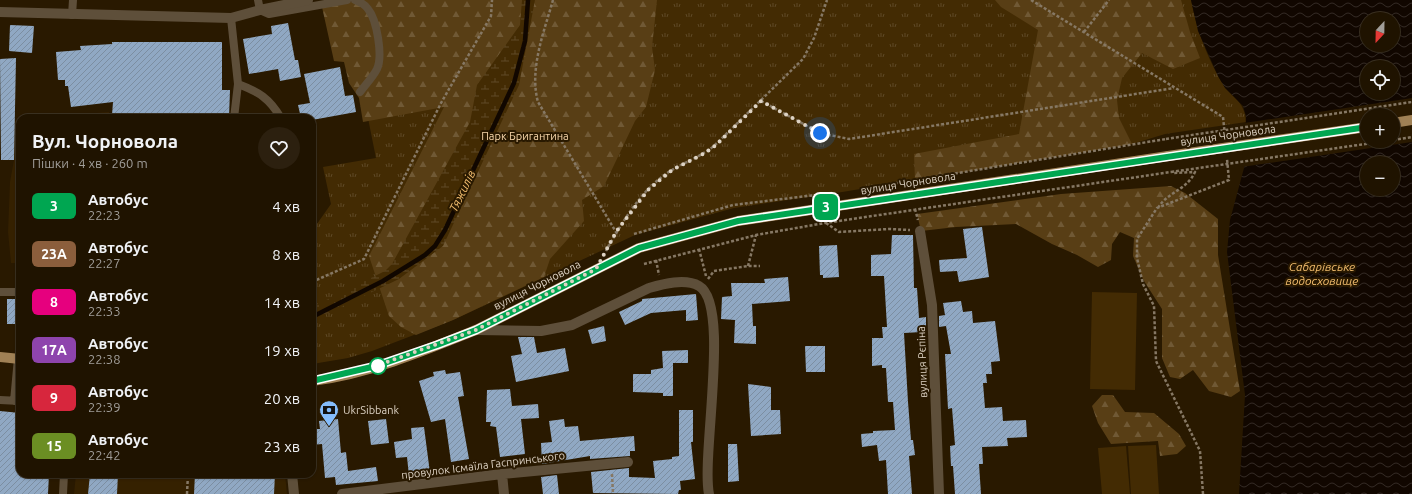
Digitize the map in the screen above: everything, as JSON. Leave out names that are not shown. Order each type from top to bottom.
[{"type":"main road","points":[[1400,122],[1412,120]]},
{"type":"main road","name":"вулиця Чорновола","points":[[316,381],[376,366],[476,330],[639,248],[738,221],[1360,128]]},
{"type":"main road","points":[[0,357],[16,358]]},
{"type":"street","points":[[0,12],[231,18],[259,5],[308,0]]},
{"type":"street","name":"вулиця Рєпіна","points":[[920,231],[932,305],[939,494]]},
{"type":"street","points":[[476,330],[541,331],[572,325],[649,288],[686,282],[700,286],[708,297],[712,312],[715,353],[707,457],[709,494]]},
{"type":"street","name":"провулок Ісмаїла Гаспринського","points":[[342,494],[502,474],[628,462]]},
{"type":"street","points":[[502,474],[504,494]]},
{"type":"street","points":[[292,478],[294,494]]},
{"type":"lane","points":[[72,15],[73,0]]},
{"type":"lane","points":[[259,5],[269,14],[348,0]]},
{"type":"lane","points":[[355,0],[363,3],[369,10],[374,21],[380,56],[377,68],[360,92]]},
{"type":"lane","points":[[231,18],[238,84],[234,114]]},
{"type":"lane","points":[[238,84],[258,92],[274,106],[279,114]]},
{"type":"lane","points":[[0,292],[16,292]]},
{"type":"lane","points":[[0,400],[16,401]]},
{"type":"lane","points":[[62,494],[64,478]]},
{"type":"path","points":[[316,280],[364,259],[441,103],[491,16],[492,0]]},
{"type":"path","points":[[553,0],[537,62],[535,76],[537,96],[544,112],[616,232]]},
{"type":"path","points":[[596,269],[616,232],[648,190],[660,178],[672,170],[705,153],[761,101],[803,59],[814,38],[826,0]]},
{"type":"path","points":[[1031,0],[1223,117]]},
{"type":"path","points":[[1084,32],[1109,0]]},
{"type":"path","points":[[761,101],[820,133],[849,139],[1174,88]]},
{"type":"path","points":[[864,188],[1166,139],[1412,102]]},
{"type":"path","points":[[1400,139],[1412,137]]},
{"type":"path","points":[[644,264],[756,235],[825,223],[1360,145]]},
{"type":"path","points":[[1172,172],[1195,172],[1190,182],[1161,202],[1138,239],[1137,258],[1143,284],[1154,306],[1156,362],[1200,451],[1203,494]]},
{"type":"path","points":[[1157,208],[1229,180]]},
{"type":"path","points":[[634,234],[733,205],[835,193]]},
{"type":"path","points":[[825,223],[839,232],[889,229],[920,231]]},
{"type":"path","points":[[748,266],[756,235]]},
{"type":"path","points":[[700,249],[706,275]]},
{"type":"path","points":[[706,281],[714,271],[748,266],[760,266]]},
{"type":"path","points":[[611,463],[613,494]]},
{"type":"path","points":[[187,494],[188,478]]},
{"type":"shaded area","points":[[109,112],[109,114],[82,114]]},
{"type":"shaded area","points":[[14,121],[16,121],[16,263],[11,263],[8,232],[10,182],[14,160]]},
{"type":"shaded area","points":[[76,478],[285,478],[287,494],[74,494]]},
{"type":"green space","points":[[358,0],[657,0],[652,47],[655,70],[646,107],[635,121],[604,186],[582,200],[584,221],[550,259],[544,277],[453,320],[416,335],[401,327],[389,316],[369,256],[444,107],[363,122],[359,98],[349,83],[344,62],[334,61],[322,7]]},
{"type":"green space","name":"Парк Бригантина","points":[[375,0],[1191,0],[1202,40],[1210,59],[1223,84],[1243,108],[1246,122],[1165,134],[1132,144],[842,192],[734,208],[635,235],[453,320],[372,351],[348,358],[316,363],[316,225],[331,204],[323,167],[376,158],[364,98]]},
{"type":"green space","points":[[522,0],[535,0],[519,85],[443,246],[399,279],[316,319],[316,305],[385,271],[392,264],[470,122],[477,85],[520,25]]},
{"type":"green space","points":[[995,0],[1181,0],[1190,32],[1200,58],[1173,69],[1142,53],[1122,78],[1117,100],[1119,118],[1132,144],[915,180],[914,154],[1019,134],[1038,30],[1001,7]]},
{"type":"green space","points":[[1171,186],[1185,193],[1218,219],[1218,255],[1240,391],[1231,397],[1209,391],[1193,370],[1180,379],[1170,377],[1162,358],[1162,309],[1144,281],[1133,256],[1134,238],[1120,232],[1112,244],[1111,260],[1098,267],[1016,224],[956,227],[921,231],[917,214],[1061,194]]},
{"type":"green space","points":[[1092,292],[1137,293],[1135,390],[1090,389]]},
{"type":"green space","points":[[1102,395],[1113,395],[1125,412],[1154,413],[1179,434],[1186,446],[1177,454],[1160,456],[1158,441],[1111,444],[1098,423],[1092,406]]},
{"type":"green space","points":[[1156,445],[1159,494],[1131,494],[1128,446]]},
{"type":"green space","points":[[1126,446],[1130,494],[1102,494],[1098,448]]},
{"type":"water","name":"Сабарівське водосховище","points":[[1191,0],[1412,0],[1412,494],[1239,494],[1245,395],[1227,252],[1230,220],[1244,168],[1246,116],[1243,106],[1225,88],[1198,31]]},
{"type":"pier","points":[[1412,98],[1412,142],[1400,144],[1400,108],[1360,108],[1360,148],[1371,148],[1242,167],[1244,123]]},
{"type":"building","points":[[288,23],[295,60],[298,60],[301,77],[280,81],[278,69],[249,74],[243,39],[272,34],[271,26]]},
{"type":"building","points":[[10,25],[34,26],[32,53],[9,51]]},
{"type":"building","points":[[112,42],[222,42],[222,90],[230,90],[229,114],[112,114],[113,102],[71,107],[68,86],[65,86],[65,80],[58,80],[56,52],[81,50],[80,46],[112,44]]},
{"type":"building","points":[[16,58],[14,160],[1,160],[0,59]]},
{"type":"building","points":[[340,67],[345,96],[353,95],[356,112],[316,119],[316,114],[300,114],[298,105],[310,103],[304,74]]},
{"type":"building","points":[[982,227],[989,277],[959,282],[957,271],[940,272],[939,260],[967,258],[963,229]]},
{"type":"building","points":[[892,235],[913,235],[914,288],[917,288],[919,318],[926,317],[926,328],[922,329],[922,332],[904,333],[911,440],[913,440],[915,455],[909,456],[912,494],[888,494],[886,460],[879,461],[877,445],[862,447],[861,434],[873,433],[873,431],[895,430],[893,402],[888,402],[886,368],[882,368],[882,365],[872,366],[872,338],[883,338],[882,327],[887,327],[884,276],[871,276],[871,255],[891,254]]},
{"type":"building","points":[[837,245],[839,277],[823,278],[823,275],[820,275],[819,246]]},
{"type":"building","points":[[788,277],[790,301],[752,304],[753,326],[756,326],[756,344],[734,343],[735,320],[721,319],[722,297],[732,296],[731,283],[765,283],[764,279]]},
{"type":"building","points":[[696,294],[698,320],[686,321],[686,310],[651,313],[625,325],[619,312],[642,301],[642,299]]},
{"type":"building","points":[[7,299],[16,299],[16,324],[7,324]]},
{"type":"building","points":[[961,301],[963,312],[972,311],[973,323],[995,321],[1000,361],[991,362],[992,374],[986,374],[987,383],[983,383],[985,408],[1002,407],[1003,421],[1026,420],[1027,437],[1007,438],[1008,446],[982,447],[983,464],[979,464],[981,494],[955,494],[953,466],[951,466],[950,446],[955,445],[952,408],[948,409],[945,354],[951,354],[946,326],[939,327],[939,316],[945,315],[943,303]]},
{"type":"building","points":[[604,326],[606,341],[592,344],[588,330]]},
{"type":"building","points":[[518,337],[534,337],[537,353],[565,348],[569,371],[516,382],[511,356],[522,354]]},
{"type":"building","points":[[805,346],[825,346],[825,372],[806,372]]},
{"type":"building","points":[[688,350],[688,363],[673,363],[673,396],[663,396],[663,393],[633,392],[633,374],[651,374],[651,370],[663,368],[662,351]]},
{"type":"building","points":[[445,370],[446,374],[460,372],[464,396],[458,397],[469,459],[451,462],[445,419],[431,422],[419,381],[434,376],[433,372]]},
{"type":"building","points":[[748,384],[771,387],[771,410],[780,410],[781,434],[751,436]]},
{"type":"building","points":[[510,389],[512,406],[538,404],[539,418],[521,419],[525,454],[500,457],[496,427],[490,426],[491,422],[486,422],[487,390]]},
{"type":"building","points":[[679,410],[693,410],[693,442],[691,442],[695,479],[680,481],[681,490],[679,490],[678,494],[593,493],[591,472],[629,468],[629,477],[655,478],[653,461],[672,459],[672,457],[679,456]]},
{"type":"building","points":[[0,411],[16,413],[16,478],[49,478],[48,494],[0,494]]},
{"type":"building","points":[[338,419],[341,453],[346,452],[348,471],[376,467],[378,481],[336,485],[335,477],[325,478],[322,444],[316,445],[316,429],[320,429],[319,421]]},
{"type":"building","points":[[386,419],[389,443],[371,445],[368,421]]},
{"type":"building","points":[[564,419],[565,427],[578,426],[580,441],[634,436],[635,451],[630,451],[630,456],[590,459],[590,456],[542,464],[541,443],[552,442],[549,421]]},
{"type":"building","points":[[424,427],[430,473],[409,476],[407,457],[396,458],[394,442],[412,439],[411,428]]},
{"type":"building","points":[[728,444],[737,444],[739,481],[728,482]]},
{"type":"building","points":[[557,475],[559,494],[543,494],[541,477]]},
{"type":"building","points":[[90,478],[118,478],[117,494],[88,494]]},
{"type":"building","points":[[195,478],[275,478],[274,494],[194,494]]},
{"type":"waterway","name":"Тяжилів","points":[[316,315],[383,281],[425,255],[435,246],[445,230],[514,83],[525,41],[528,0]]},
{"type":"bus line","name":"3","points":[[316,380],[376,366],[408,356],[476,330],[639,248],[738,221],[1360,128]]},
{"type":"place","name":"UkrSibbank","points":[[329,427]]},
{"type":"route","points":[[378,366],[376,366],[408,356],[476,330],[596,269],[616,232],[648,190],[660,178],[672,170],[705,153],[716,145],[761,101],[820,133]]}]
